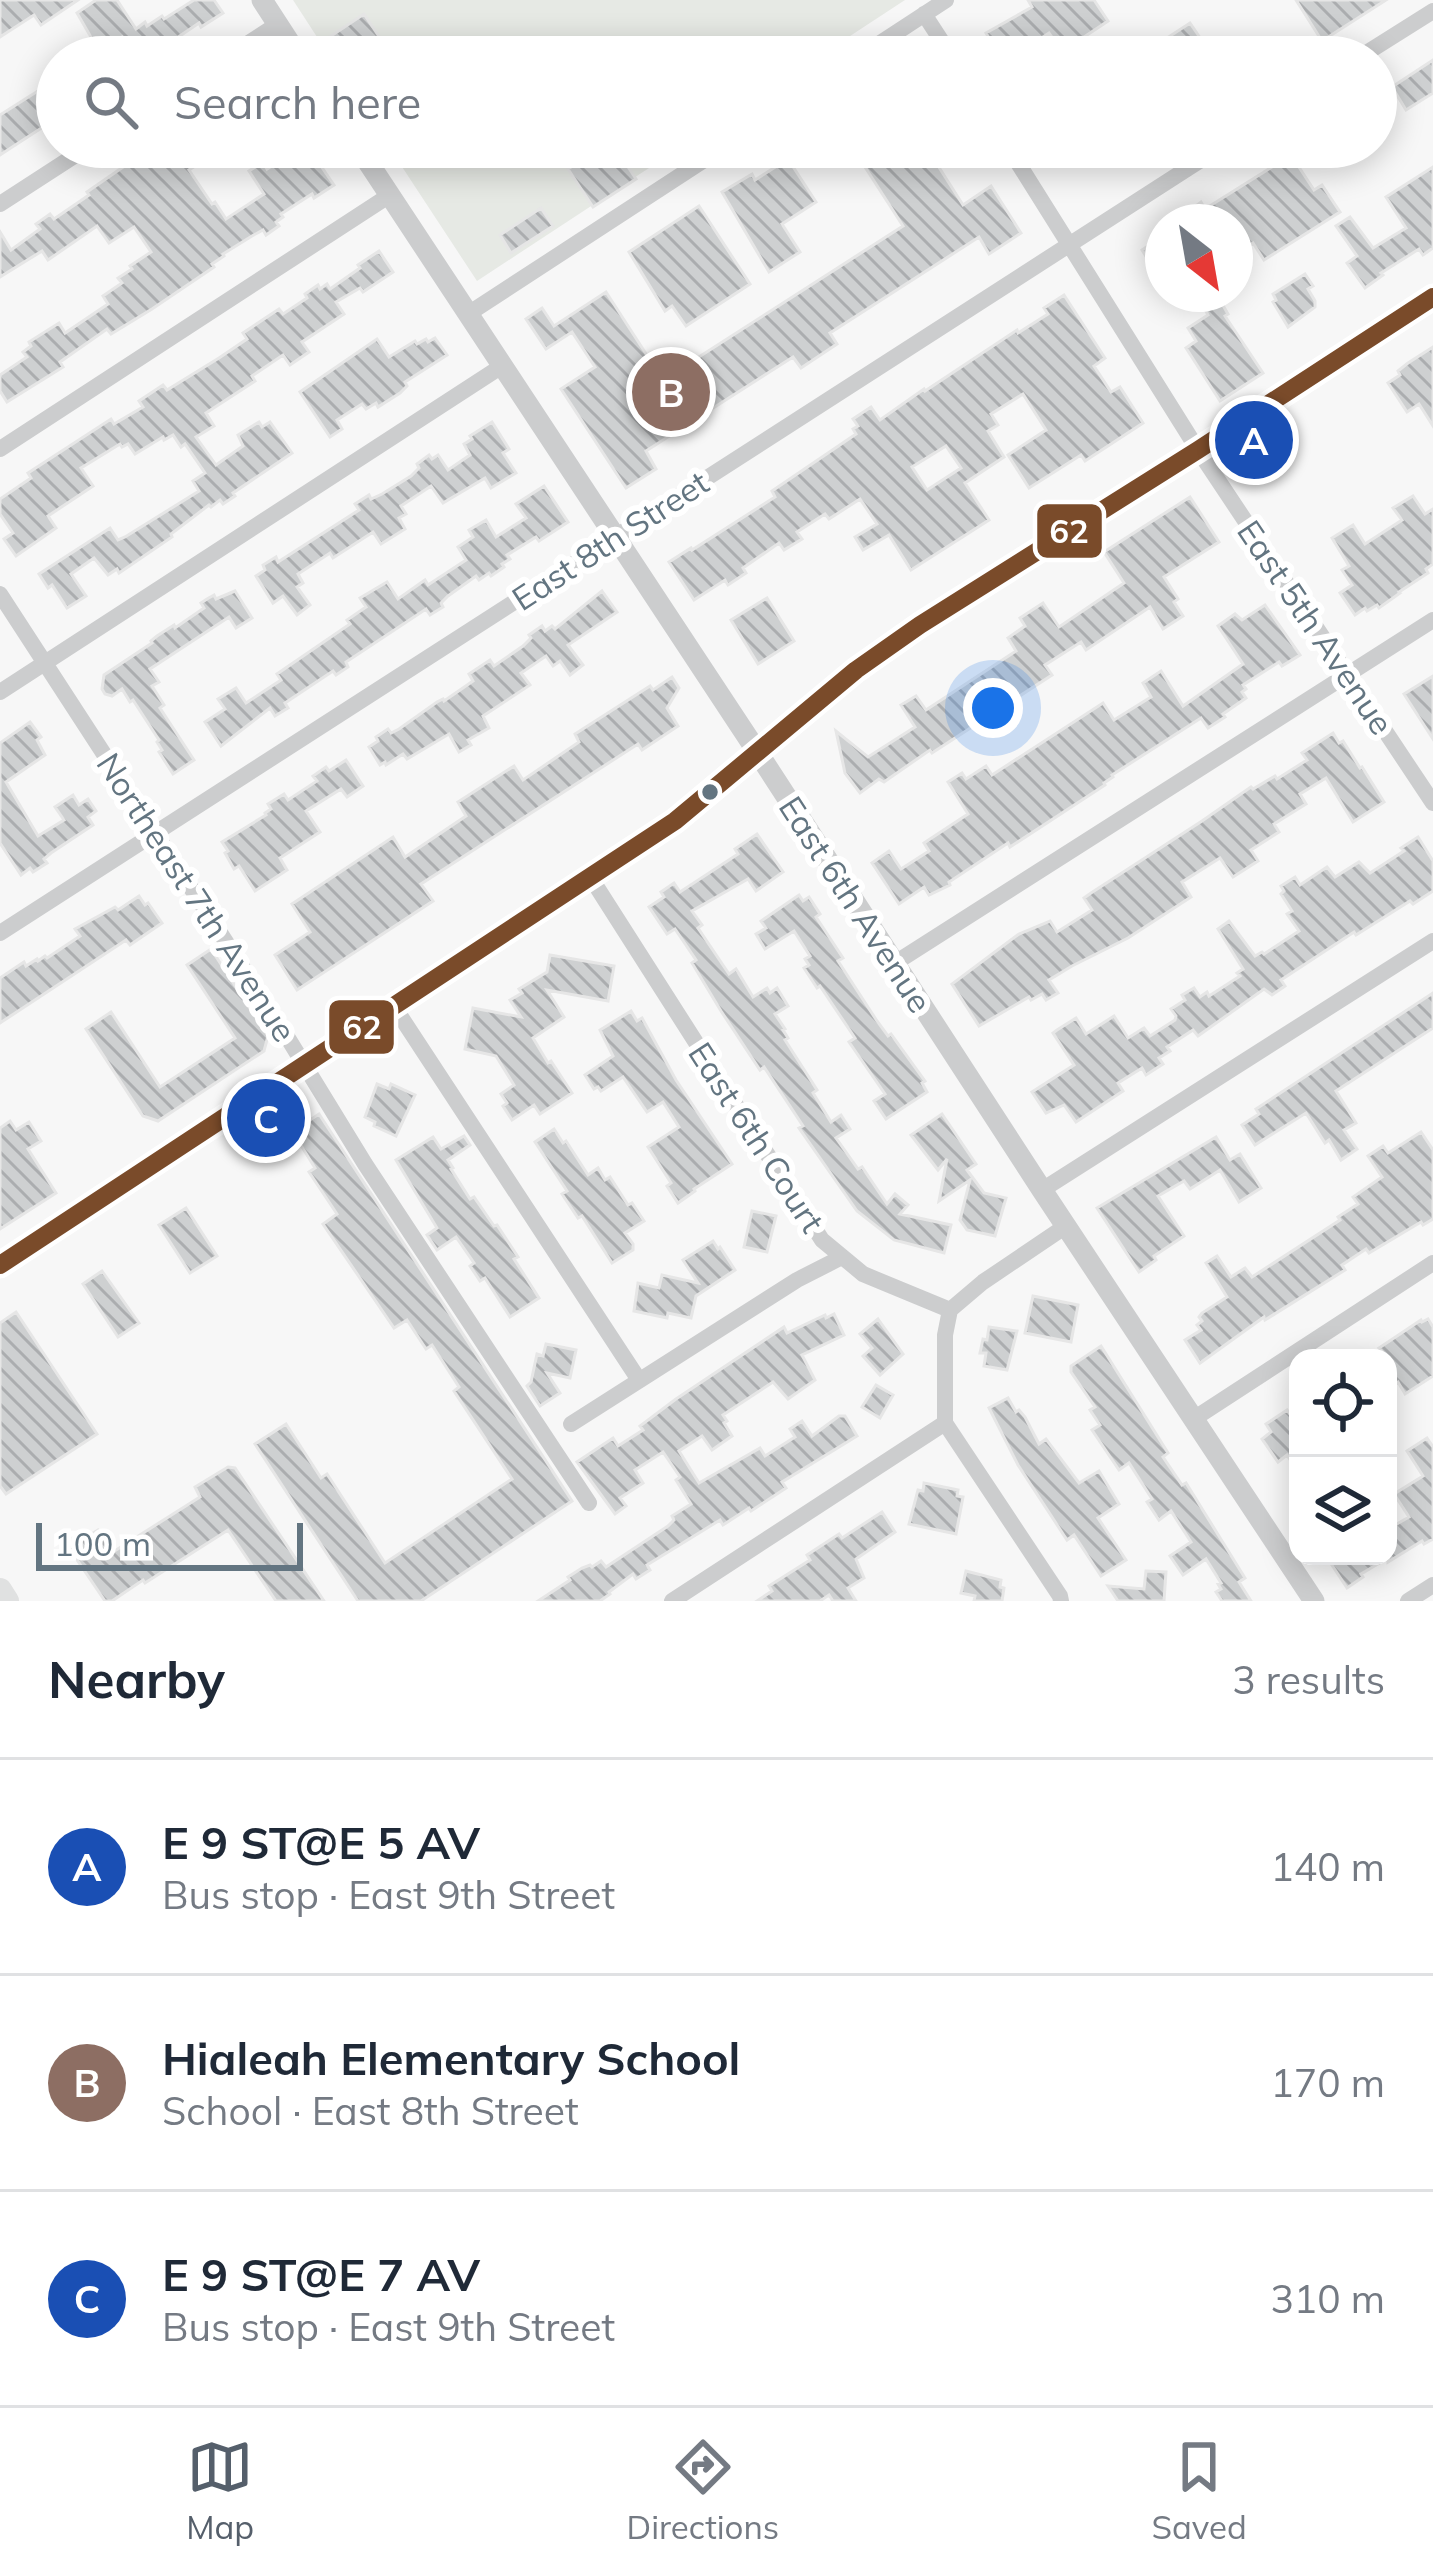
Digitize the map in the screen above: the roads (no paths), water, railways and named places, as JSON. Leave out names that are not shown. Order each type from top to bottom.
[{"type":"main road","points":[[0,1265],[675,821],[856,670],[908,633],[1433,297]]},
{"type":"main road","points":[[0,1590],[8,1601]]},
{"type":"street","points":[[262,0],[286,36]]},
{"type":"street","points":[[891,36],[946,0]]},
{"type":"street","points":[[1393,36],[1433,10]]},
{"type":"street","points":[[925,14],[939,36]]},
{"type":"street","points":[[259,36],[278,24]]},
{"type":"street","points":[[0,204],[56,168]]},
{"type":"street","name":"East 6th Avenue","points":[[372,168],[1315,1601]]},
{"type":"street","points":[[468,314],[692,168]]},
{"type":"street","name":"East 5th Avenue","points":[[1021,168],[1198,450],[1433,803]]},
{"type":"street","name":"East 8th Street","points":[[0,933],[1188,168]]},
{"type":"street","points":[[0,449],[390,195]]},
{"type":"street","points":[[0,692],[502,366]]},
{"type":"street","name":"Northeast 7th Avenue","points":[[0,594],[365,1164],[589,1503]]},
{"type":"street","points":[[895,963],[1433,620]]},
{"type":"street","name":"East 6th Court","points":[[591,878],[822,1240],[863,1274],[950,1310]]},
{"type":"street","points":[[1042,1190],[1433,941]]},
{"type":"street","points":[[394,1008],[639,1380]]},
{"type":"street","points":[[1061,1601],[945,1423],[945,1335],[950,1310],[1066,1226]]},
{"type":"street","points":[[571,1424],[797,1280],[841,1258]]},
{"type":"street","points":[[1195,1418],[1433,1263]]},
{"type":"street","points":[[672,1601],[945,1423]]},
{"type":"street","points":[[1408,1601],[1433,1585]]},
{"type":"place","name":"Hialeah Elementary School","points":[[671,392]]},
{"type":"place","name":"E 9 ST@E 5 AV","points":[[1254,440]]},
{"type":"place","name":"E 9 ST@E 7 AV","points":[[266,1118]]}]
